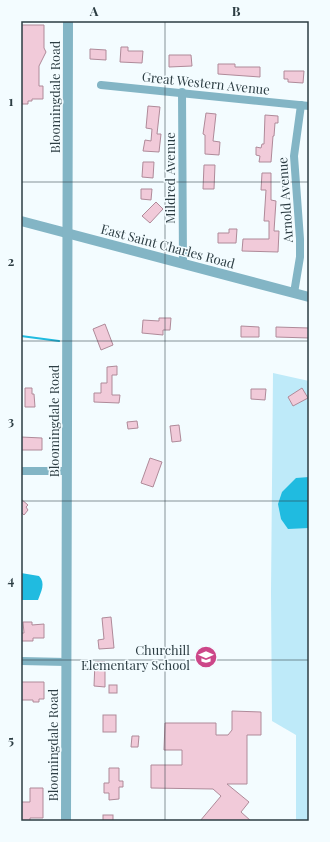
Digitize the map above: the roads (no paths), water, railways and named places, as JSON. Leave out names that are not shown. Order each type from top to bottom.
[{"type":"street","name":"Bloomingdale Road","points":[[66,821],[68,21]]},
{"type":"street","name":"Great Western Avenue","points":[[101,85],[182,92],[305,106]]},
{"type":"street","name":"Mildred Avenue","points":[[182,92],[182,263]]},
{"type":"street","name":"Arnold Avenue","points":[[294,293],[300,257],[294,156],[305,106]]},
{"type":"street","name":"East Saint Charles Road","points":[[21,221],[309,297]]},
{"type":"street","points":[[21,472],[67,471]]},
{"type":"street","points":[[21,661],[66,662]]},
{"type":"water","points":[[309,477],[309,528],[288,529],[281,519],[278,504],[282,492],[296,478]]},
{"type":"water","points":[[21,573],[39,576],[41,579],[43,585],[38,600],[21,600]]},
{"type":"waterway","points":[[21,336],[59,341]]},
{"type":"place","name":"Churchill Elementary School","points":[[206,657]]}]
